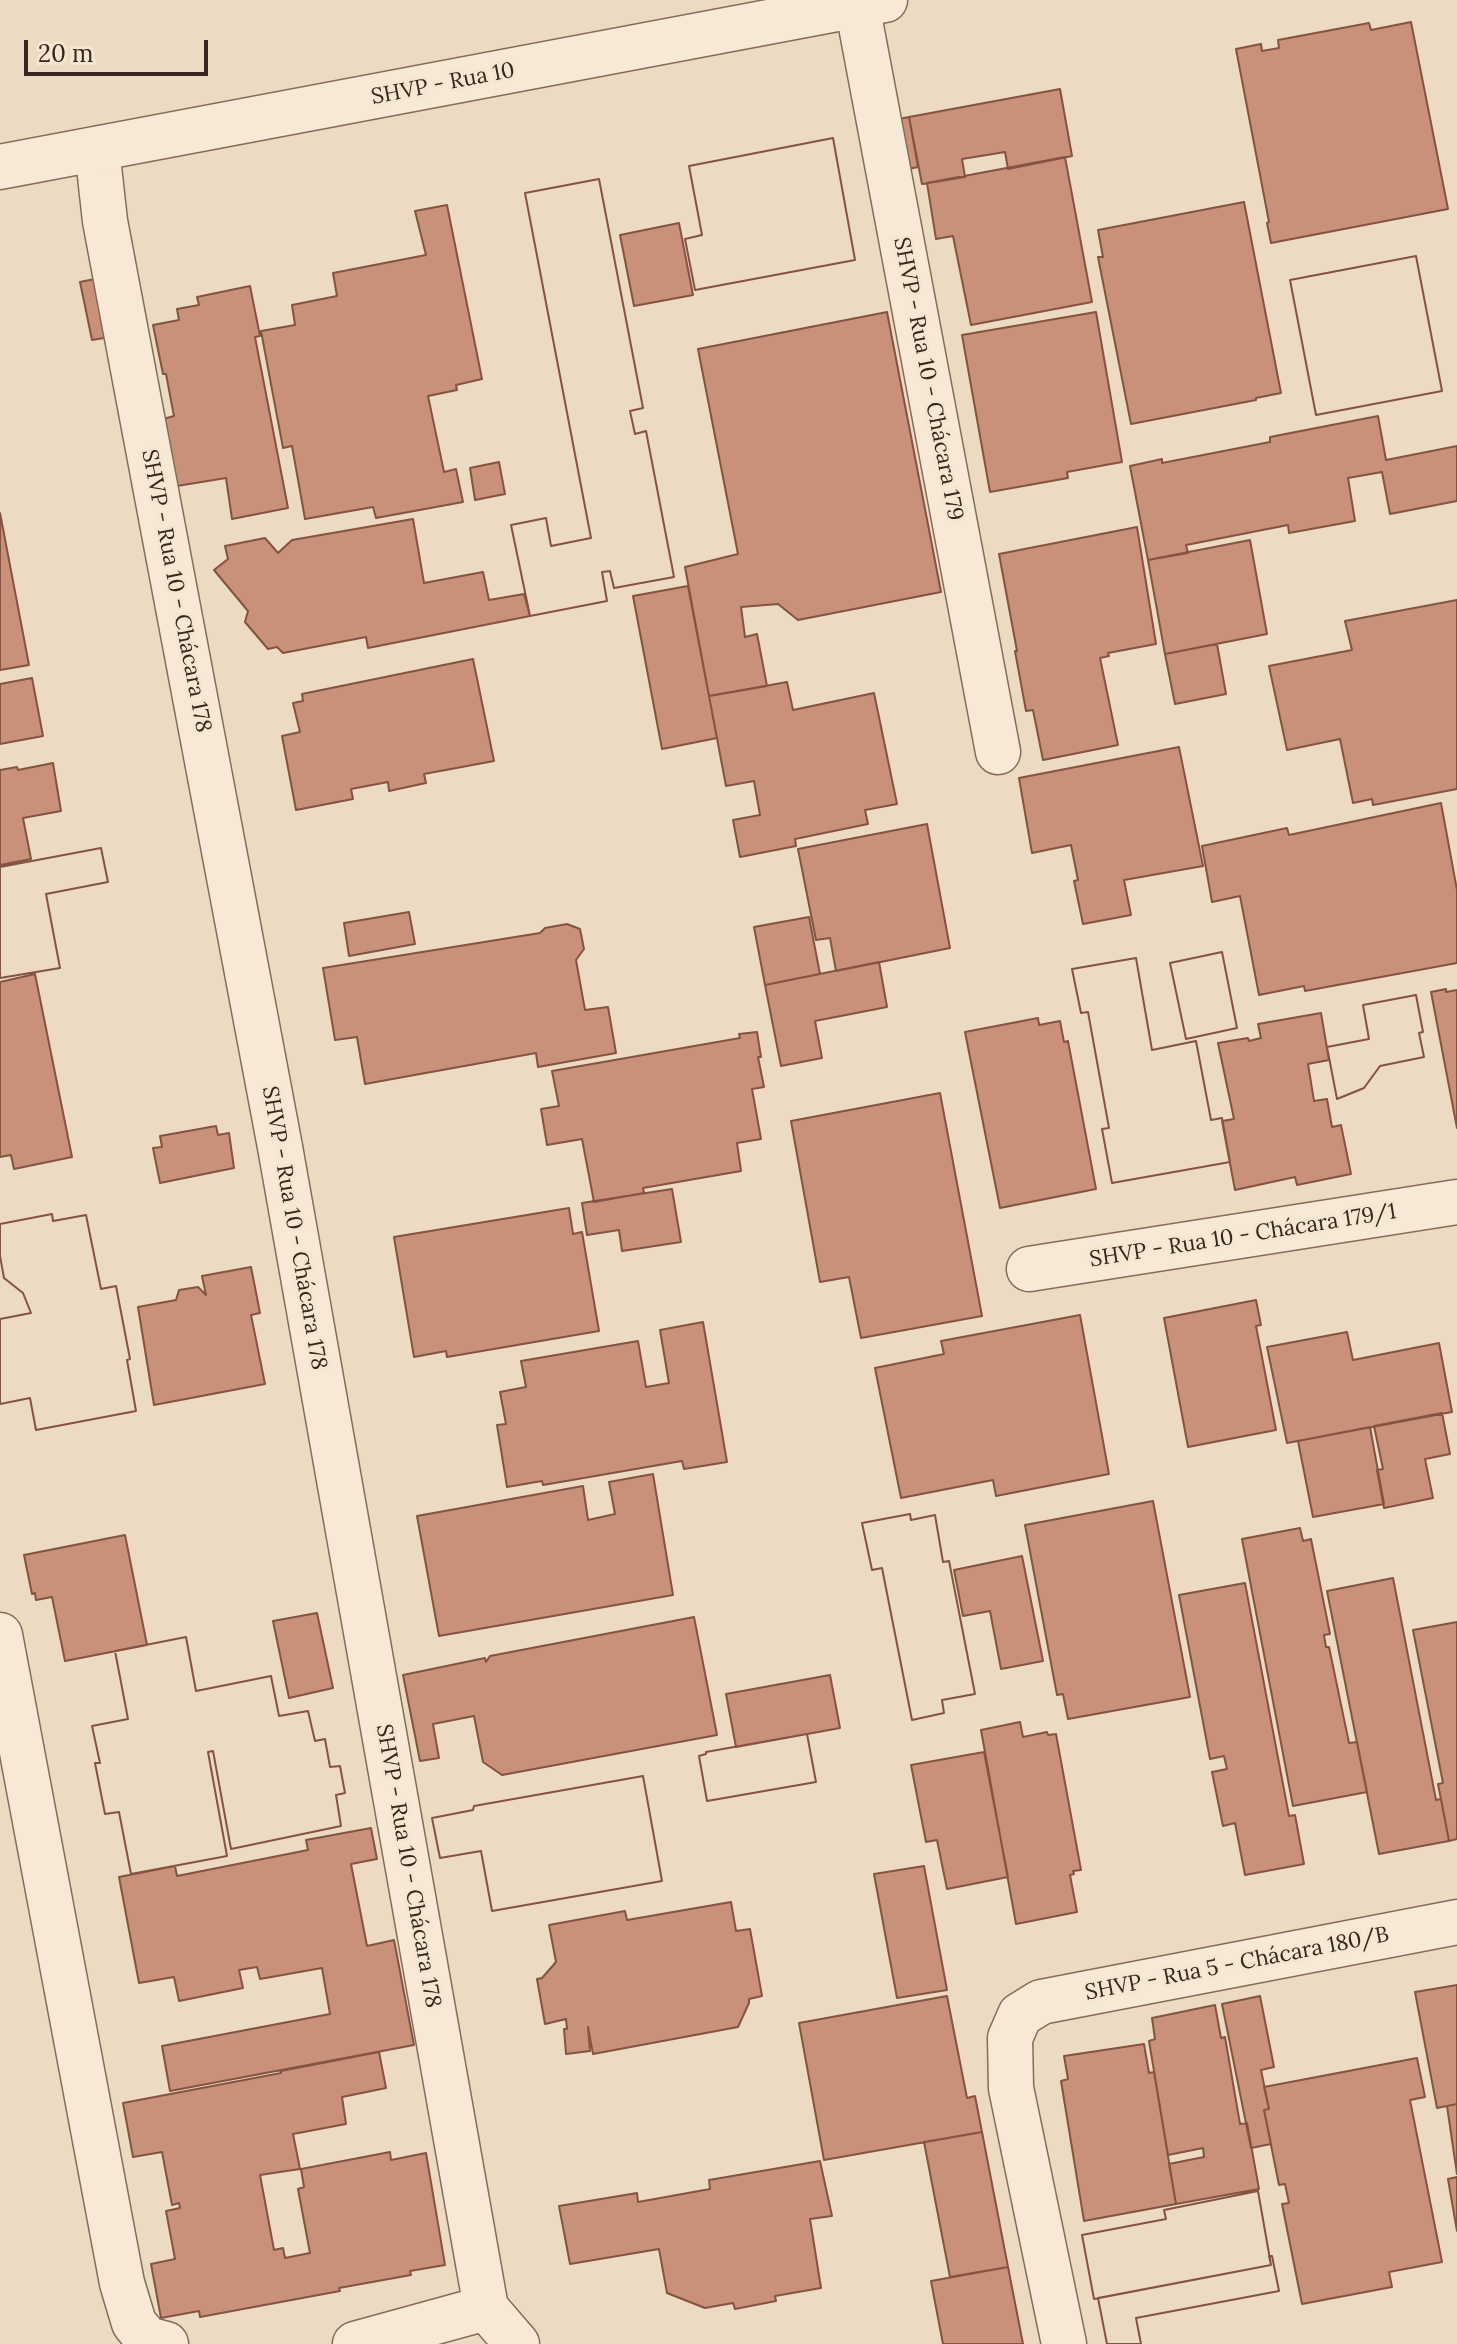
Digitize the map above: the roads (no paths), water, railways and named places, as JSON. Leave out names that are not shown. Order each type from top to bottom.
[{"type":"street","name":"SHVP - Rua 10","points":[[0,167],[871,3]]},
{"type":"street","name":"SHVP - Rua 10 - Chácara 179","points":[[871,3],[998,752]]},
{"type":"street","name":"SHVP - Rua 10 - Chácara 178","points":[[97,149],[105,221],[278,1131],[486,2308]]},
{"type":"street","name":"SHVP - Rua 10 - Chácara 179/1","points":[[1029,1269],[1457,1202]]},
{"type":"street","points":[[0,1635],[122,2283],[134,2323],[147,2339],[166,2344]]},
{"type":"street","name":"SHVP - Rua 5 - Chácara 180/B","points":[[1064,2344],[1011,2088],[1010,2038],[1020,2015],[1041,2002],[1457,1922]]},
{"type":"street","points":[[355,2344],[486,2308],[517,2344]]}]
